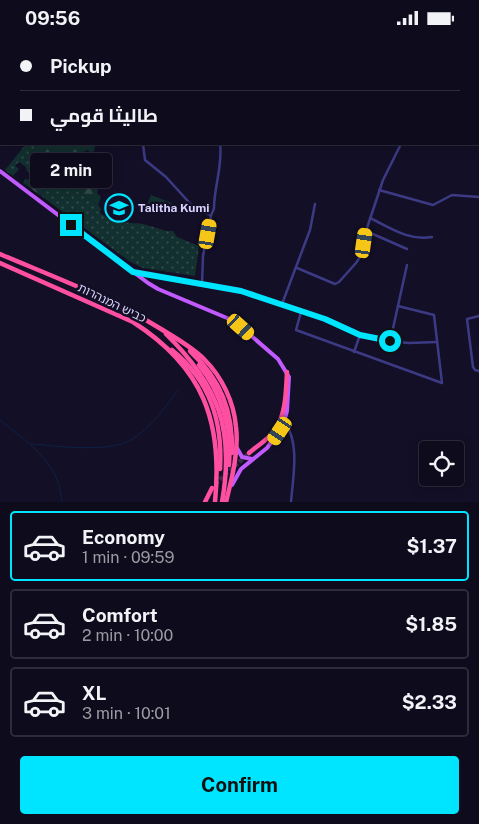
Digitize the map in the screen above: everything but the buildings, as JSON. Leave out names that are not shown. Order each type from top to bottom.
[{"type":"highway","name":"כביש המנהרות","points":[[0,254],[106,300],[164,331]]},
{"type":"highway","name":"כביש המנהרות","points":[[0,263],[108,310],[133,323],[149,333],[182,363],[202,395],[213,424],[216,444],[217,478],[215,501]]},
{"type":"highway","points":[[164,331],[174,337],[199,359],[213,386],[224,430],[226,461],[225,501]]},
{"type":"highway","points":[[164,331],[213,386],[226,404],[232,437],[231,470],[225,501]]},
{"type":"highway","points":[[149,333],[186,361],[199,376],[230,402],[235,418],[236,443],[232,477],[225,501]]},
{"type":"highway","points":[[249,453],[273,432],[278,424],[282,415],[287,372]]},
{"type":"highway","points":[[202,395],[213,386]]},
{"type":"highway","points":[[213,386],[222,451],[215,501]]},
{"type":"highway","points":[[205,501],[212,488]]},
{"type":"main road","points":[[0,171],[158,289],[227,318],[241,327],[278,359],[287,372],[290,387],[285,422],[268,448],[237,474],[225,501]]},
{"type":"main road","points":[[236,443],[238,453],[242,457],[254,459]]},
{"type":"street","points":[[143,145],[144,160],[166,177],[196,210],[211,215]]},
{"type":"street","points":[[202,284],[202,256],[211,215],[215,209],[213,201],[220,145]]},
{"type":"street","points":[[297,268],[331,283],[339,282],[356,263],[362,254],[366,231],[379,190],[401,145]]},
{"type":"street","points":[[379,190],[433,205],[452,195],[479,197]]},
{"type":"street","points":[[282,304],[310,230],[315,204]]},
{"type":"street","points":[[370,218],[402,234],[420,239],[432,237]]},
{"type":"street","points":[[366,231],[407,249]]},
{"type":"street","points":[[390,341],[407,265]]},
{"type":"street","points":[[133,272],[241,291],[325,319],[360,335],[409,343],[438,342]]},
{"type":"street","points":[[302,312],[296,330],[442,383],[434,315],[398,306]]},
{"type":"street","points":[[479,316],[467,319],[472,367],[479,371]]},
{"type":"street","points":[[354,352],[360,335]]},
{"type":"street","points":[[285,422],[291,432],[294,446],[291,501]]},
{"type":"green space","points":[[25,145],[37,145],[30,154],[57,175],[44,180],[38,179],[19,162],[15,166],[19,169],[13,176],[5,170]]},
{"type":"green space","points":[[37,145],[96,145],[93,153],[86,150],[79,157],[89,162],[82,172],[98,187],[97,193],[101,197],[98,205],[67,184],[66,177],[57,175],[30,154]]},
{"type":"green space","points":[[25,179],[43,182],[56,180],[60,183],[52,184],[40,195],[23,183]]},
{"type":"green space","points":[[52,184],[67,184],[98,205],[101,209],[100,213],[109,219],[111,216],[122,222],[143,224],[173,231],[177,237],[199,246],[195,276],[143,268],[129,261],[40,195]]},
{"type":"green space","points":[[151,195],[172,203],[168,215],[146,207]]},
{"type":"waterway","points":[[31,444],[82,448],[121,444],[131,440],[145,430],[179,389]]},
{"type":"waterway","points":[[0,420],[34,448],[48,463],[58,482],[62,502]]},
{"type":"tunnel","points":[[215,484],[249,453]]},
{"type":"place","name":"Talitha Kumi","points":[[119,208]]},
{"type":"route","points":[[71,225],[133,272],[137,271],[241,291],[325,319],[360,335],[377,340],[390,341]]}]
